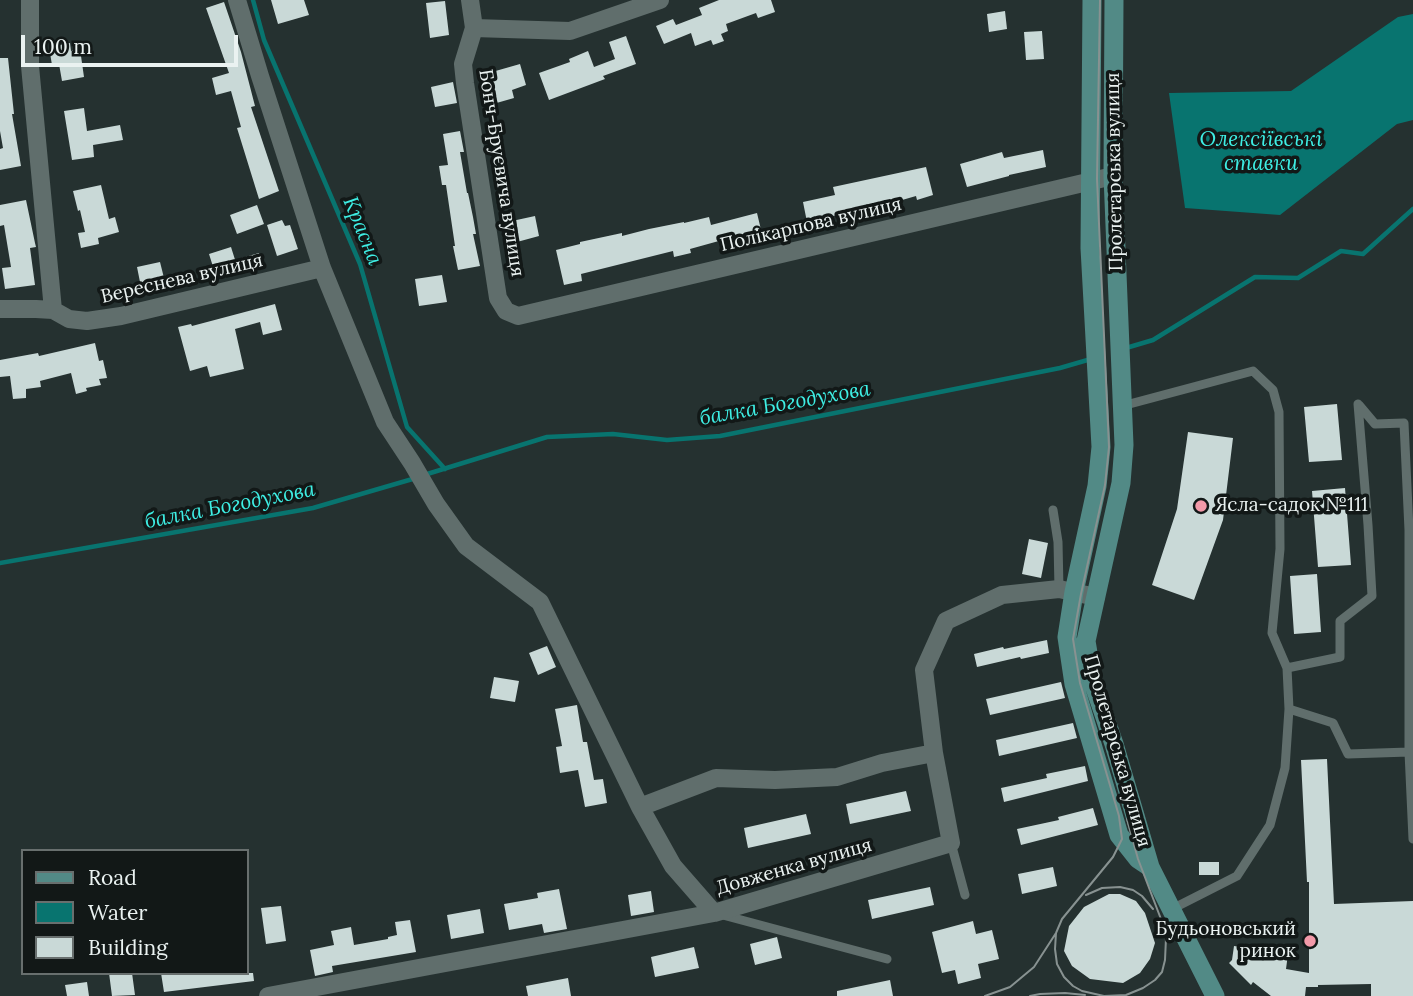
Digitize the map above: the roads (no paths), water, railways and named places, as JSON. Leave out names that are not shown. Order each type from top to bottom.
[{"type":"main road","name":"Пролетарська вулиця","points":[[1092,0],[1090,248],[1101,447],[1098,473],[1066,591],[1067,637],[1074,684],[1119,835],[1138,859],[1150,867]]},
{"type":"main road","name":"Пролетарська вулиця","points":[[1114,0],[1113,176],[1124,445],[1121,483],[1086,641],[1093,682],[1150,867]]},
{"type":"main road","points":[[1150,867],[1215,996]]},
{"type":"street","points":[[30,0],[30,66],[53,310]]},
{"type":"street","points":[[237,0],[323,268],[384,422],[466,546],[540,602],[640,807],[673,866],[714,913]]},
{"type":"street","name":"Бонч-Бруєвича вулиця","points":[[470,0],[474,28],[463,64],[465,83],[498,298],[506,311],[518,316]]},
{"type":"street","points":[[474,28],[570,31],[660,0]]},
{"type":"street","name":"Полікарпова вулиця","points":[[518,316],[1113,176]]},
{"type":"street","name":"Вереснева вулиця","points":[[0,309],[53,310],[69,319],[87,321],[110,318],[323,268]]},
{"type":"street","points":[[951,843],[934,753],[924,670],[946,621],[1002,595],[1066,591],[1096,597]]},
{"type":"street","points":[[640,807],[716,778],[775,780],[837,777],[882,763],[934,753]]},
{"type":"street","name":"Довженка вулиця","points":[[268,996],[714,913],[951,843]]},
{"type":"lane","points":[[1122,406],[1253,371],[1273,390],[1279,412],[1280,549],[1272,633],[1287,667],[1289,709],[1285,768],[1270,825],[1237,876],[1172,909]]},
{"type":"lane","points":[[1287,667],[1340,657],[1340,621],[1372,596],[1358,404],[1375,424],[1404,423],[1411,530],[1409,752],[1413,839]]},
{"type":"lane","points":[[1053,510],[1066,591]]},
{"type":"lane","points":[[1289,709],[1332,723],[1348,754],[1409,752]]},
{"type":"lane","points":[[951,843],[965,895]]},
{"type":"lane","points":[[714,913],[887,959]]},
{"type":"water","name":"Олексіївські ставки","points":[[1413,14],[1413,120],[1397,124],[1280,215],[1185,208],[1169,93],[1291,91],[1398,17]]},
{"type":"waterway","name":"Красна","points":[[253,0],[264,40],[360,264],[407,427],[445,469]]},
{"type":"waterway","name":"балка Богодухова","points":[[1126,348],[1153,340],[1255,277],[1298,278],[1341,251],[1363,254],[1413,209]]},
{"type":"waterway","name":"балка Богодухова","points":[[424,475],[547,437],[613,434],[667,440],[720,436],[1060,368],[1091,359]]},
{"type":"waterway","name":"балка Богодухова","points":[[0,563],[313,508],[416,478]]},
{"type":"tram line","points":[[985,996],[1010,987],[1034,967],[1062,919],[1113,857],[1122,839],[1119,816],[1080,683],[1073,639],[1105,485],[1109,447],[1097,179],[1100,0]]},
{"type":"tram line","points":[[1104,996],[1126,995],[1143,988],[1162,972],[1165,960],[1164,927],[1138,859],[1127,819]]},
{"type":"tram line","points":[[1086,895],[1102,888],[1120,887],[1133,890],[1153,909]]},
{"type":"tram line","points":[[1056,933],[1057,964],[1064,977],[1082,991],[1104,996]]},
{"type":"tram line","points":[[1030,996],[1065,993],[1085,995]]},
{"type":"place","name":"Ясла-садок №111","points":[[1201,506]]},
{"type":"place","name":"Будьоновський ринок","points":[[1310,941]]}]
